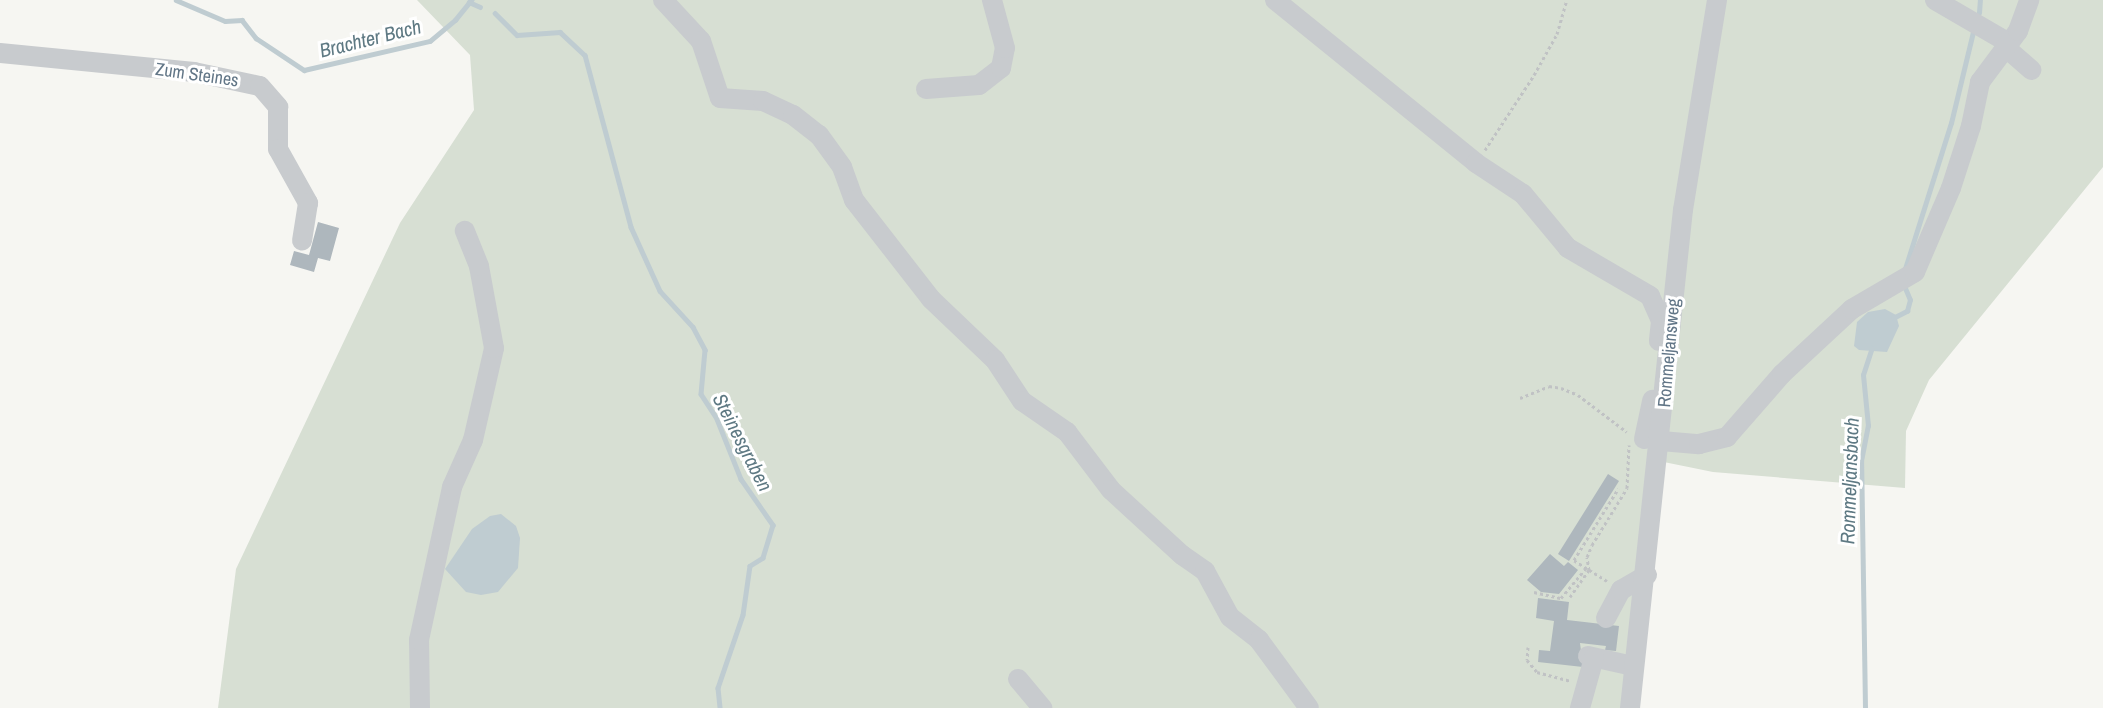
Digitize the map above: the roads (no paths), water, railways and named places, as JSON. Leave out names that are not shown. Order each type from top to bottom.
[{"type":"street","points":[[663,0],[701,41],[720,98],[762,101],[793,115],[819,135],[842,167],[854,200],[931,299],[995,360],[1022,401],[1067,432],[1111,490],[1182,555],[1205,571],[1230,617],[1259,640],[1309,708]]},
{"type":"street","points":[[926,89],[979,85],[1001,68],[1005,48],[992,0]]},
{"type":"street","points":[[1275,0],[1476,163],[1523,194],[1568,248],[1650,296],[1657,306],[1661,321],[1648,439],[1699,444],[1727,437],[1782,374],[1852,309],[1905,277],[1951,188],[1971,126],[1980,82],[2022,24],[2029,0]]},
{"type":"street","name":"Rommeljansweg","points":[[1630,708],[1633,666],[1647,575],[1648,439],[1717,0]]},
{"type":"street","points":[[1935,0],[2007,45],[2031,70]]},
{"type":"street","name":"Zum Steines","points":[[0,53],[194,72],[260,86],[278,107],[278,149],[308,203],[302,241]]},
{"type":"street","points":[[420,708],[419,640],[452,487],[473,440],[494,348],[479,266],[465,231]]},
{"type":"street","points":[[1606,618],[1621,591],[1647,575]]},
{"type":"street","points":[[1580,708],[1591,657],[1633,666]]},
{"type":"street","points":[[1018,679],[1042,708]]},
{"type":"waterway","name":"Brachter Bach","points":[[176,0],[225,21],[242,20],[256,38],[304,70],[430,41],[455,20],[471,0]]},
{"type":"waterway","name":"Rommeljansbach","points":[[1979,13],[1980,0]]},
{"type":"waterway","name":"Steinesgraben","points":[[469,2],[480,7]]},
{"type":"waterway","name":"Steinesgraben","points":[[495,13],[517,35],[560,32],[585,55],[631,227],[660,291],[693,327],[705,350],[701,394],[717,419],[741,479],[773,525],[763,558],[750,566],[743,615],[718,688],[720,708]]},
{"type":"waterway","name":"Rommeljansbach","points":[[1904,272],[1951,123],[1973,32]]},
{"type":"waterway","name":"Rommeljansbach","points":[[1893,318],[1907,311],[1910,300],[1904,286]]},
{"type":"waterway","name":"Rommeljansbach","points":[[1865,708],[1861,461],[1868,426],[1863,375],[1872,348]]}]
